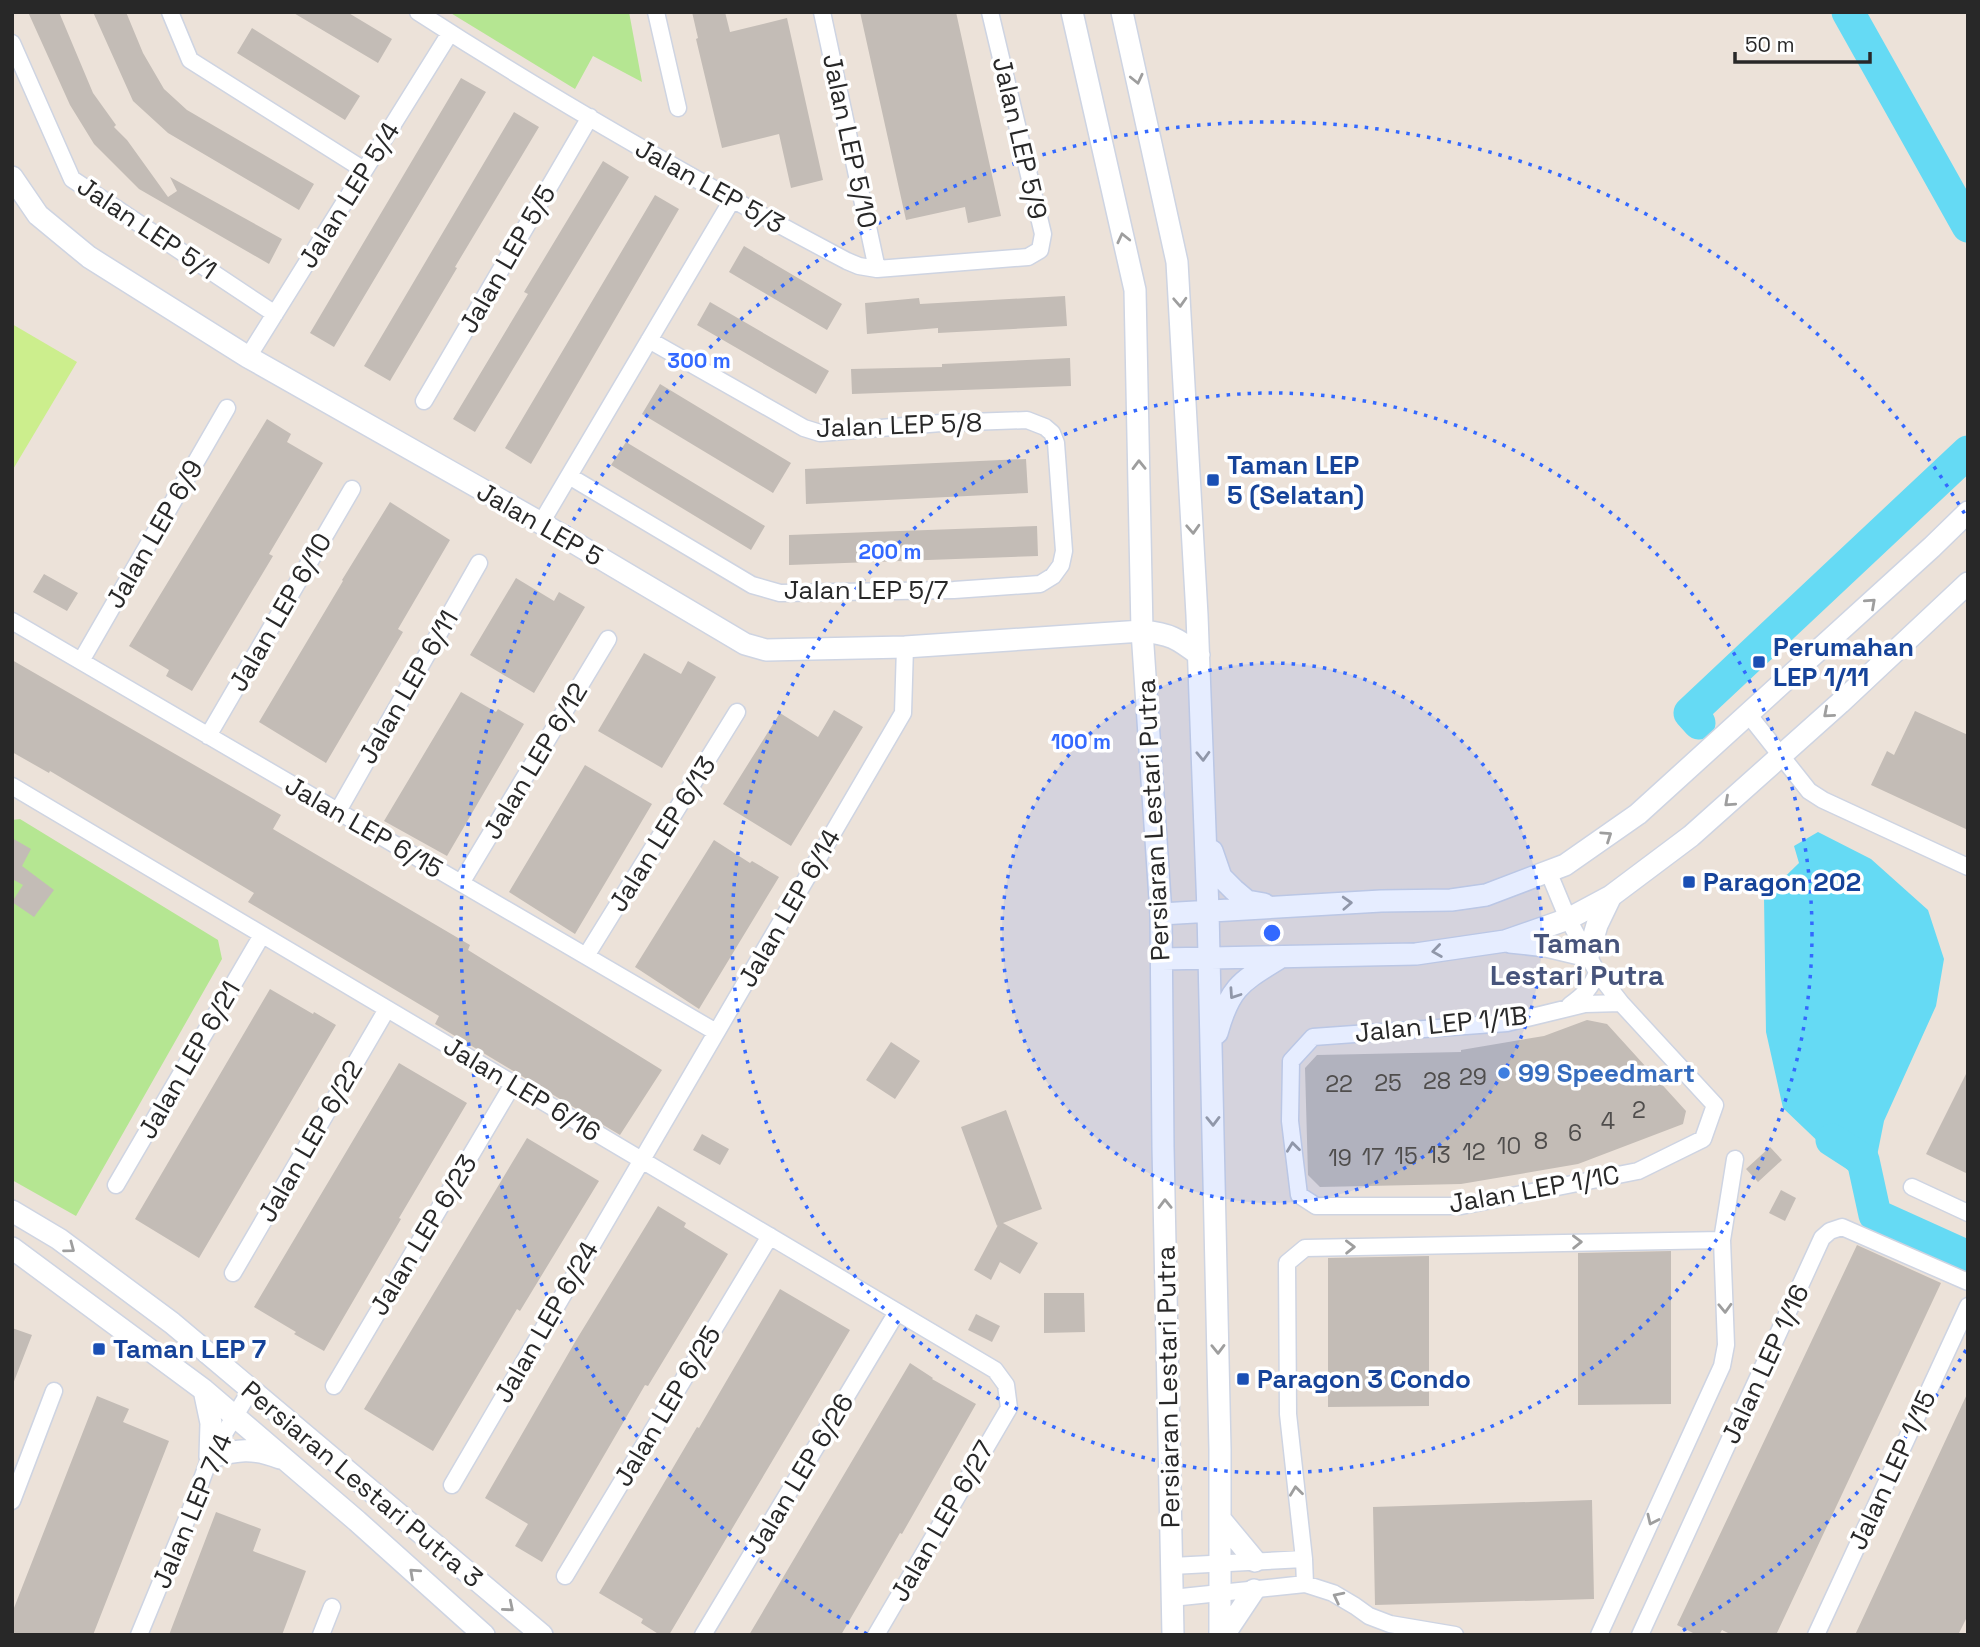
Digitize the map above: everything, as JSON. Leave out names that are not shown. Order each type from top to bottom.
[{"type":"street","points":[[170,12],[190,60],[365,170]]},
{"type":"street","name":"Jalan LEP 5/3","points":[[418,12],[732,200],[859,266],[877,269],[1028,257]]},
{"type":"street","points":[[656,12],[678,108]]},
{"type":"street","name":"Jalan LEP 5/10","points":[[822,12],[877,269]]},
{"type":"street","name":"Jalan LEP 5/9","points":[[990,12],[1043,234],[1040,250],[1028,257]]},
{"type":"street","name":"Persiaran Lestari Putra","points":[[1072,12],[1135,290],[1142,631],[1161,914],[1173,1635]]},
{"type":"street","name":"Persiaran Lestari Putra","points":[[1122,12],[1177,262],[1206,833],[1222,1635]]},
{"type":"street","name":"Jalan LEP 5/4","points":[[248,357],[450,33]]},
{"type":"street","name":"Jalan LEP 5/1","points":[[12,43],[72,180],[275,314]]},
{"type":"street","name":"Jalan LEP 5/5","points":[[424,401],[590,117]]},
{"type":"street","name":"Jalan LEP 5","points":[[12,177],[38,215],[89,257],[248,357],[541,523],[745,644],[766,650],[905,647],[1142,631],[1178,639],[1199,655]]},
{"type":"street","points":[[541,523],[732,200]]},
{"type":"street","name":"Jalan LEP 5/8","points":[[649,340],[804,428],[820,433],[941,423],[1027,420],[1045,427],[1052,433],[1056,443],[1064,551],[1061,565]]},
{"type":"street","name":"Jalan LEP 6/9","points":[[81,661],[228,408]]},
{"type":"street","name":"Jalan LEP 5/7","points":[[569,476],[752,585],[780,593],[954,590],[1040,584],[1053,576],[1061,565]]},
{"type":"street","name":"Jalan LEP 6/10","points":[[208,736],[352,489]]},
{"type":"street","points":[[1161,914],[1381,901],[1451,900],[1486,895],[1565,865],[1639,814],[1968,512]]},
{"type":"street","name":"Jalan LEP 6/11","points":[[338,811],[479,563]]},
{"type":"street","points":[[1162,960],[1416,954],[1505,942],[1568,919],[1611,896],[1691,836],[1850,694],[1968,583]]},
{"type":"street","name":"Jalan LEP 6/15","points":[[12,621],[716,1032]]},
{"type":"street","name":"Jalan LEP 6/12","points":[[461,883],[608,639]]},
{"type":"street","name":"Jalan LEP 6/14","points":[[641,1160],[903,713],[905,647]]},
{"type":"street","name":"Jalan LEP 6/13","points":[[586,956],[737,712]]},
{"type":"street","points":[[1748,714],[1809,791],[1968,867]]},
{"type":"street","name":"Jalan LEP 6/16","points":[[12,786],[995,1370],[1006,1385],[1009,1408]]},
{"type":"street","points":[[1206,833],[1221,877],[1227,884],[1247,901],[1279,907]]},
{"type":"street","points":[[1548,871],[1568,919],[1592,964],[1621,1003]]},
{"type":"street","points":[[1568,1007],[1583,996],[1594,979],[1592,964],[1597,925],[1611,896]]},
{"type":"street","name":"Jalan LEP 6/21","points":[[116,1185],[262,935]]},
{"type":"street","points":[[1505,942],[1546,946],[1592,964]]},
{"type":"street","points":[[1212,1053],[1223,1013],[1233,992],[1245,979],[1283,956]]},
{"type":"street","name":"Jalan LEP 1/1B","points":[[1316,1206],[1299,1195],[1290,1121],[1292,1061],[1313,1037],[1507,1023],[1596,1002],[1621,1003]]},
{"type":"street","name":"Jalan LEP 1/1C","points":[[1316,1206],[1461,1206],[1638,1171],[1703,1139],[1715,1105],[1621,1003]]},
{"type":"street","name":"Jalan LEP 6/22","points":[[233,1273],[387,1009]]},
{"type":"street","name":"Jalan LEP 6/23","points":[[334,1387],[513,1084]]},
{"type":"street","points":[[1600,1635],[1722,1366],[1726,1345],[1722,1240],[1735,1159]]},
{"type":"street","name":"Jalan LEP 6/24","points":[[452,1485],[641,1160]]},
{"type":"street","points":[[1912,1187],[1968,1213]]},
{"type":"street","name":"Persiaran Lestari Putra 3","points":[[12,1211],[59,1239],[172,1323],[542,1635]]},
{"type":"street","name":"Jalan LEP 1/16","points":[[1640,1635],[1822,1238],[1830,1231],[1842,1227],[1968,1282]]},
{"type":"street","name":"Jalan LEP 6/25","points":[[565,1576],[769,1237]]},
{"type":"street","points":[[1305,1584],[1287,1414],[1287,1263],[1305,1248],[1722,1240]]},
{"type":"street","name":"Persiaran Lestari Putra 3","points":[[12,1248],[235,1415],[484,1635]]},
{"type":"street","name":"Jalan LEP 1/15","points":[[1816,1635],[1968,1306]]},
{"type":"street","name":"Jalan LEP 6/26","points":[[703,1635],[897,1312]]},
{"type":"street","points":[[204,1390],[211,1423],[210,1457],[260,1450],[288,1461]]},
{"type":"street","points":[[12,1501],[54,1391]]},
{"type":"street","name":"Jalan LEP 7/4","points":[[139,1635],[210,1457],[250,1391]]},
{"type":"street","name":"Jalan LEP 6/27","points":[[876,1635],[1009,1408]]},
{"type":"street","points":[[1221,1520],[1255,1561]]},
{"type":"street","points":[[1172,1566],[1304,1559]]},
{"type":"street","points":[[1172,1598],[1305,1584],[1333,1593],[1369,1616],[1390,1624],[1455,1635]]},
{"type":"street","points":[[1222,1635],[1254,1590]]},
{"type":"street","points":[[321,1635],[332,1607]]},
{"type":"green space","points":[[449,12],[629,12],[642,82],[593,56],[575,89]]},
{"type":"green space","points":[[12,324],[77,362],[12,471]]},
{"type":"green space","points":[[20,819],[218,940],[222,959],[76,1216],[12,1180],[12,820]]},
{"type":"water","points":[[1818,832],[1871,859],[1928,910],[1944,959],[1936,1006],[1884,1121],[1875,1166],[1851,1173],[1783,1108],[1766,1032],[1764,897],[1799,863],[1794,846]]},
{"type":"building","points":[[28,12],[59,12],[93,93],[116,125],[114,127],[127,140],[168,197],[177,191],[170,177],[282,239],[269,264],[139,189],[94,144],[70,105]]},
{"type":"building","points":[[93,12],[126,12],[143,53],[164,89],[187,110],[314,184],[299,210],[168,133],[133,101]]},
{"type":"building","points":[[292,12],[347,12],[392,39],[378,63]]},
{"type":"building","points":[[692,12],[725,12],[730,32],[787,18],[823,180],[791,188],[779,134],[722,148]]},
{"type":"building","points":[[860,12],[956,12],[1001,216],[968,223],[965,207],[906,220]]},
{"type":"building","points":[[252,28],[360,96],[345,120],[237,53]]},
{"type":"building","points":[[461,78],[486,92],[334,347],[310,333]]},
{"type":"building","points":[[514,112],[539,127],[390,381],[364,366]]},
{"type":"building","points":[[603,161],[629,177],[475,432],[453,419],[528,294],[524,292]]},
{"type":"building","points":[[655,195],[679,209],[531,464],[505,448]]},
{"type":"building","points":[[744,246],[842,304],[827,330],[729,272]]},
{"type":"building","points":[[1065,296],[1067,326],[938,333],[938,328],[867,334],[865,303],[919,298],[920,304]]},
{"type":"building","points":[[710,302],[829,371],[816,394],[697,325]]},
{"type":"building","points":[[1070,358],[1071,386],[852,394],[851,369],[942,367],[942,364]]},
{"type":"building","points":[[660,384],[791,463],[773,493],[642,414]]},
{"type":"building","points":[[267,419],[291,434],[287,442],[323,463],[269,554],[273,556],[192,691],[166,676],[169,670],[129,646]]},
{"type":"building","points":[[626,442],[765,526],[751,550],[611,465]]},
{"type":"building","points":[[1026,459],[1028,493],[806,504],[805,469]]},
{"type":"building","points":[[390,502],[450,540],[398,629],[403,632],[326,763],[259,722]]},
{"type":"building","points":[[1037,526],[1038,556],[789,565],[789,535]]},
{"type":"building","points":[[44,574],[78,593],[67,611],[33,592]]},
{"type":"building","points":[[516,578],[554,601],[559,592],[585,607],[534,693],[470,655]]},
{"type":"building","points":[[644,653],[681,674],[688,661],[716,677],[662,768],[598,731]]},
{"type":"building","points":[[12,660],[281,815],[273,829],[470,945],[468,950],[662,1070],[620,1135],[435,1024],[439,1016],[248,902],[254,893],[50,771],[49,773],[12,752]]},
{"type":"building","points":[[461,692],[524,724],[447,856],[384,821]]},
{"type":"building","points":[[834,710],[863,727],[791,846],[723,804],[780,713],[818,737]]},
{"type":"building","points":[[1915,711],[1968,735],[1968,830],[1871,785],[1887,751],[1894,755]]},
{"type":"building","points":[[585,765],[652,804],[575,934],[509,892]]},
{"type":"building","points":[[12,838],[31,849],[22,866],[54,890],[34,917],[12,902],[23,885],[14,880],[12,884]]},
{"type":"building","points":[[714,840],[750,863],[752,861],[779,877],[699,1009],[635,967]]},
{"type":"building","points":[[270,989],[336,1025],[199,1258],[135,1219]]},
{"type":"building","points":[[1587,1020],[1607,1024],[1686,1111],[1683,1124],[1578,1164],[1461,1184],[1320,1187],[1308,1175],[1305,1068],[1317,1055],[1461,1052],[1544,1036]]},
{"type":"building","points":[[891,1042],[920,1061],[895,1099],[866,1080]]},
{"type":"building","points":[[399,1063],[467,1103],[324,1351],[254,1307]]},
{"type":"building","points":[[1968,1070],[1968,1174],[1926,1154]]},
{"type":"building","points":[[1006,1110],[1042,1209],[1003,1223],[1038,1243],[1020,1274],[1000,1262],[991,1280],[974,1270],[998,1225],[961,1127]]},
{"type":"building","points":[[702,1134],[729,1149],[720,1165],[693,1150]]},
{"type":"building","points":[[527,1138],[599,1181],[520,1311],[517,1309],[433,1451],[364,1409]]},
{"type":"building","points":[[1770,1147],[1782,1160],[1758,1182],[1746,1169]]},
{"type":"building","points":[[1781,1190],[1796,1198],[1785,1221],[1769,1213]]},
{"type":"building","points":[[658,1206],[686,1223],[684,1227],[728,1254],[648,1386],[645,1385],[542,1562],[515,1546],[528,1524],[485,1498]]},
{"type":"building","points":[[1857,1245],[1941,1283],[1776,1635],[1732,1635],[1722,1630],[1719,1635],[1697,1635],[1677,1625]]},
{"type":"building","points":[[1671,1251],[1671,1404],[1578,1405],[1578,1253]]},
{"type":"building","points":[[1429,1256],[1429,1406],[1328,1407],[1328,1258]]},
{"type":"building","points":[[780,1289],[850,1330],[669,1635],[660,1635],[641,1623],[643,1619],[599,1593]]},
{"type":"building","points":[[1044,1293],[1084,1293],[1085,1332],[1044,1333]]},
{"type":"building","points":[[976,1314],[1000,1326],[992,1342],[968,1330]]},
{"type":"building","points":[[12,1328],[32,1335],[13,1384],[12,1383]]},
{"type":"building","points":[[910,1363],[976,1404],[902,1534],[900,1533],[841,1635],[749,1635]]},
{"type":"building","points":[[1968,1392],[1968,1615],[1958,1635],[1855,1635]]},
{"type":"building","points":[[97,1396],[129,1409],[123,1422],[169,1441],[93,1635],[19,1635],[12,1632],[12,1613]]},
{"type":"building","points":[[1592,1500],[1594,1599],[1375,1605],[1373,1507]]},
{"type":"building","points":[[216,1512],[261,1529],[253,1551],[306,1571],[282,1635],[169,1635]]},
{"type":"waterway","points":[[1848,12],[1968,226]]},
{"type":"waterway","points":[[1699,723],[1690,713],[1968,452]]},
{"type":"waterway","points":[[1832,1140],[1863,1160],[1875,1215],[1968,1257]]},
{"type":"place","name":"Taman LEP 5 (Selatan)","points":[[1213,480]]},
{"type":"place","name":"Perumahan LEP 1/11","points":[[1759,662]]},
{"type":"place","name":"Paragon 202","points":[[1689,882]]},
{"type":"place","name":"99 Speedmart","points":[[1504,1073]]},
{"type":"place","name":"Taman LEP 7","points":[[99,1349]]},
{"type":"place","name":"Paragon 3 Condo","points":[[1243,1379]]},
{"type":"district","name":"Taman Lestari Putra","points":[[1577,959]]}]
